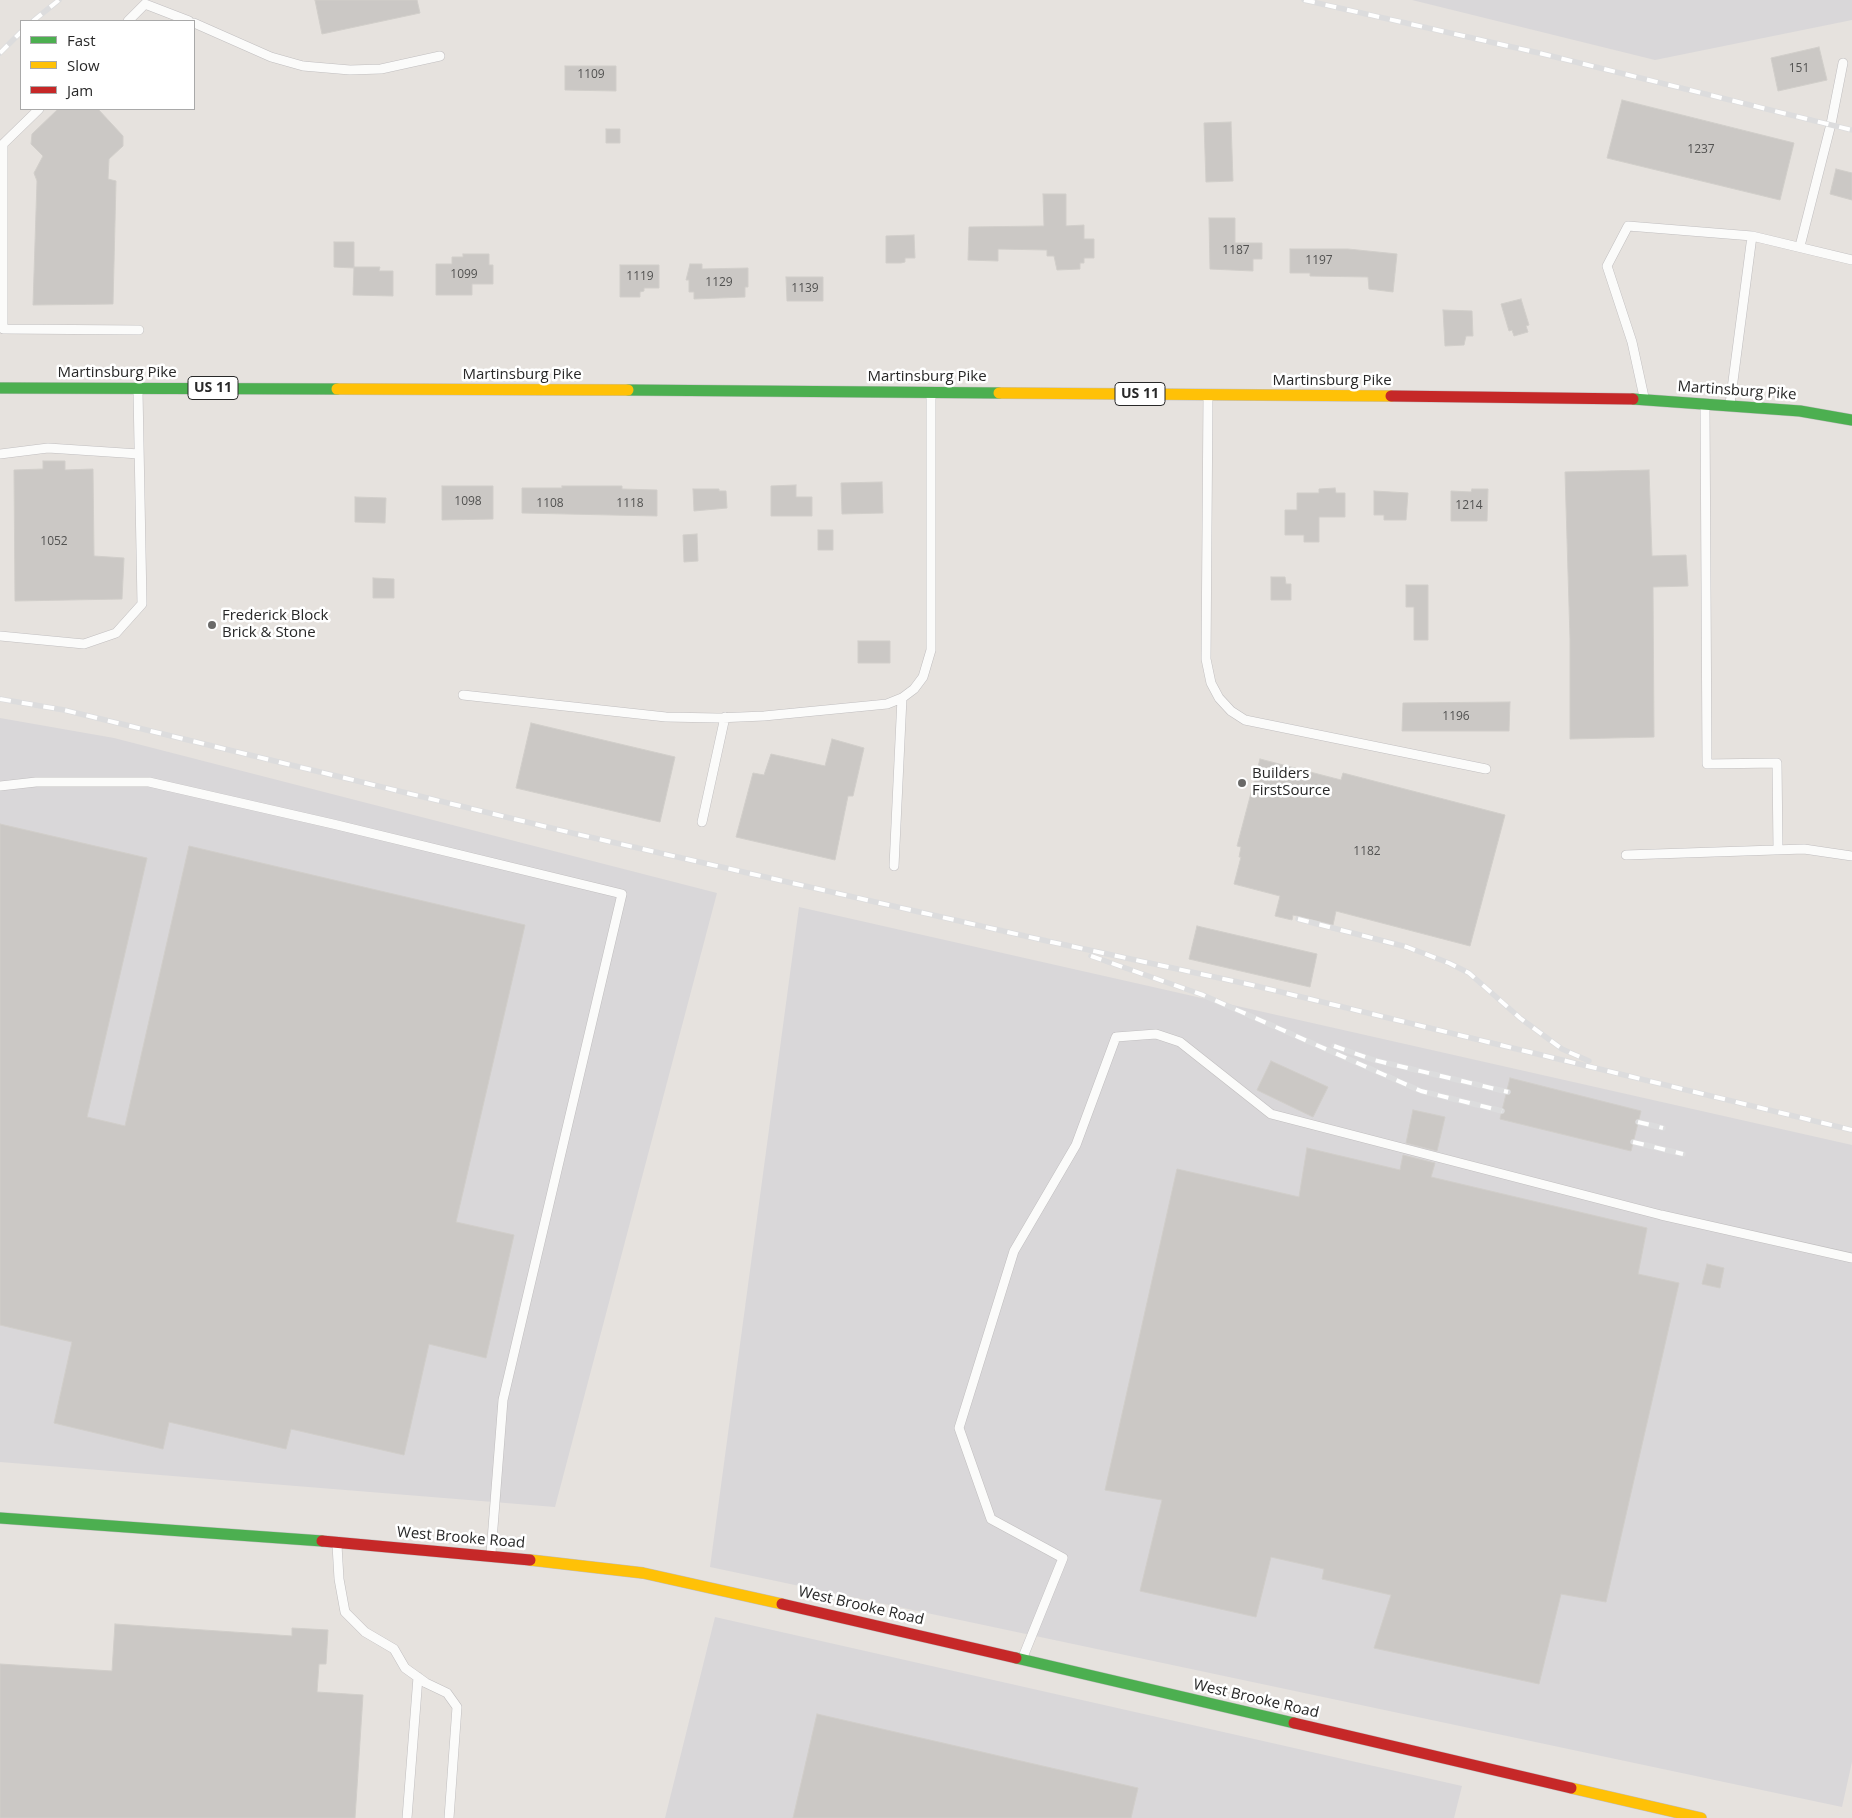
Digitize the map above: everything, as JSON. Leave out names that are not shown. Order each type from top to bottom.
[{"type":"main road","name":"Martinsburg Pike","points":[[0,388],[138,387],[1644,400],[1800,411],[1852,420]]},
{"type":"main road","name":"West Brooke Road","points":[[0,1518],[337,1542],[643,1573],[1022,1659],[1701,1818]]},
{"type":"lane","points":[[129,20],[145,4],[186,20]]},
{"type":"lane","points":[[195,23],[271,57],[303,66],[350,70],[381,69],[440,56]]},
{"type":"lane","points":[[1800,246],[1832,124],[1843,63]]},
{"type":"lane","points":[[38,110],[3,144],[3,329],[138,330]]},
{"type":"lane","points":[[1644,400],[1632,342],[1607,266],[1628,226],[1752,236],[1852,260]]},
{"type":"lane","points":[[1730,405],[1752,236]]},
{"type":"lane","points":[[0,636],[84,644],[116,633],[142,604],[138,387]]},
{"type":"lane","points":[[463,695],[666,717],[764,716],[887,704],[902,698],[914,689],[923,677],[931,650],[931,393]]},
{"type":"lane","points":[[1208,395],[1206,659],[1211,683],[1219,698],[1231,711],[1245,720],[1486,769]]},
{"type":"lane","points":[[1705,403],[1707,764],[1777,763],[1778,849]]},
{"type":"lane","points":[[0,454],[48,448],[139,454]]},
{"type":"lane","points":[[894,866],[902,698]]},
{"type":"lane","points":[[702,822],[725,717]]},
{"type":"lane","points":[[0,786],[36,782],[149,782],[333,824],[622,894],[503,1400],[490,1556]]},
{"type":"lane","points":[[1626,855],[1804,849],[1852,856]]},
{"type":"lane","points":[[1022,1659],[1063,1558],[990,1519],[959,1428],[1014,1251],[1076,1145],[1116,1037],[1156,1034],[1180,1042],[1271,1114],[1661,1215],[1852,1258]]},
{"type":"lane","points":[[337,1542],[339,1579],[345,1612],[365,1632],[394,1648],[405,1668],[447,1693],[457,1707],[449,1818]]},
{"type":"lane","points":[[407,1818],[418,1677]]},
{"type":"shaded area","points":[[1412,0],[1852,0],[1852,20],[1655,60]]},
{"type":"shaded area","points":[[0,718],[114,738],[717,893],[555,1507],[0,1462]]},
{"type":"shaded area","points":[[799,907],[1852,1145],[1852,1762],[1842,1807],[710,1567]]},
{"type":"shaded area","points":[[715,1617],[1462,1786],[1454,1818],[665,1818]]},
{"type":"building","points":[[315,0],[417,0],[420,13],[322,34]]},
{"type":"building","points":[[1819,47],[1827,80],[1778,91],[1771,58]]},
{"type":"building","points":[[565,66],[616,66],[616,91],[565,90]]},
{"type":"building","points":[[1622,100],[1794,143],[1780,200],[1607,158]]},
{"type":"building","points":[[57,110],[99,110],[123,136],[123,146],[109,159],[108,179],[116,181],[113,304],[33,305],[37,181],[34,173],[43,156],[31,144],[32,134]]},
{"type":"building","points":[[1231,122],[1233,181],[1206,182],[1204,123]]},
{"type":"building","points":[[606,129],[620,129],[620,143],[606,143]]},
{"type":"building","points":[[1836,169],[1852,173],[1852,200],[1830,194]]},
{"type":"building","points":[[1043,194],[1066,194],[1066,226],[1084,225],[1084,239],[1094,239],[1094,258],[1084,258],[1084,263],[1080,263],[1080,269],[1057,270],[1054,256],[1047,256],[1047,250],[998,249],[998,261],[968,260],[969,227],[1044,226]]},
{"type":"building","points":[[1209,218],[1235,218],[1235,243],[1262,243],[1262,259],[1253,259],[1253,271],[1210,269]]},
{"type":"building","points":[[914,235],[915,258],[905,258],[905,262],[901,263],[886,263],[886,236]]},
{"type":"building","points":[[334,242],[354,242],[354,268],[334,267]]},
{"type":"building","points":[[1290,249],[1348,249],[1397,254],[1393,292],[1369,289],[1368,277],[1310,276],[1310,273],[1290,273]]},
{"type":"building","points":[[463,254],[489,254],[489,265],[493,265],[493,284],[472,284],[472,295],[436,295],[436,264],[452,264],[452,257],[463,257]]},
{"type":"building","points":[[690,264],[702,264],[702,269],[748,268],[748,287],[745,287],[745,297],[694,299],[694,292],[689,292],[689,280],[686,280]]},
{"type":"building","points":[[620,265],[659,265],[659,288],[644,288],[644,291],[640,292],[640,297],[620,297]]},
{"type":"building","points":[[354,267],[380,267],[379,271],[393,271],[393,296],[353,295]]},
{"type":"building","points":[[786,277],[823,277],[823,301],[787,301]]},
{"type":"building","points":[[1521,299],[1529,325],[1526,326],[1528,332],[1514,336],[1512,330],[1509,331],[1501,304]]},
{"type":"building","points":[[1443,310],[1472,311],[1473,336],[1466,336],[1464,345],[1445,346]]},
{"type":"building","points":[[43,461],[65,461],[65,470],[93,469],[94,556],[124,558],[122,599],[15,601],[14,470],[43,469]]},
{"type":"building","points":[[1649,470],[1652,556],[1686,555],[1688,586],[1653,587],[1654,737],[1570,739],[1570,639],[1565,472]]},
{"type":"building","points":[[882,482],[883,513],[842,514],[841,483]]},
{"type":"building","points":[[796,485],[796,497],[812,497],[812,516],[771,516],[771,486]]},
{"type":"building","points":[[442,486],[493,486],[493,519],[442,520]]},
{"type":"building","points":[[562,486],[622,486],[622,489],[657,490],[657,516],[522,513],[522,488],[562,488]]},
{"type":"building","points":[[1335,488],[1336,493],[1345,493],[1345,517],[1319,517],[1319,542],[1304,542],[1304,535],[1285,535],[1285,510],[1297,510],[1297,493],[1319,493],[1319,489]]},
{"type":"building","points":[[693,489],[719,489],[719,491],[726,491],[727,508],[694,511]]},
{"type":"building","points":[[1472,489],[1488,489],[1487,521],[1451,521],[1451,491],[1471,492]]},
{"type":"building","points":[[1374,491],[1408,493],[1406,520],[1384,520],[1384,515],[1374,515]]},
{"type":"building","points":[[355,497],[386,498],[385,523],[355,522]]},
{"type":"building","points":[[818,530],[833,530],[833,550],[818,550]]},
{"type":"building","points":[[697,534],[698,561],[684,562],[683,535]]},
{"type":"building","points":[[1271,577],[1285,577],[1286,584],[1291,584],[1291,600],[1271,600]]},
{"type":"building","points":[[373,578],[394,579],[394,598],[373,598]]},
{"type":"building","points":[[1406,585],[1428,585],[1428,640],[1414,640],[1414,607],[1406,607]]},
{"type":"building","points":[[858,641],[890,641],[890,663],[858,663]]},
{"type":"building","points":[[1510,702],[1509,731],[1402,731],[1403,703]]},
{"type":"building","points":[[531,723],[675,757],[660,822],[516,788]]},
{"type":"building","points":[[832,739],[864,748],[853,796],[848,796],[835,860],[736,837],[753,773],[764,775],[771,754],[825,766]]},
{"type":"building","points":[[1260,759],[1341,780],[1343,773],[1505,815],[1470,946],[1336,911],[1333,925],[1293,915],[1292,920],[1275,916],[1280,896],[1234,884],[1241,857],[1239,857],[1241,847],[1237,846]]},
{"type":"building","points":[[0,824],[147,858],[87,1117],[125,1126],[189,846],[525,925],[456,1222],[514,1235],[486,1358],[429,1344],[404,1455],[291,1429],[286,1449],[169,1422],[163,1449],[54,1423],[72,1342],[0,1325]]},
{"type":"building","points":[[1197,926],[1317,954],[1310,987],[1189,959]]},
{"type":"building","points":[[1271,1061],[1328,1087],[1313,1117],[1257,1090]]},
{"type":"building","points":[[1510,1078],[1641,1111],[1631,1151],[1500,1119]]},
{"type":"building","points":[[1413,1110],[1445,1117],[1437,1151],[1406,1143]]},
{"type":"building","points":[[1307,1148],[1400,1170],[1403,1155],[1435,1163],[1431,1177],[1647,1228],[1638,1274],[1679,1283],[1606,1602],[1561,1594],[1539,1684],[1374,1648],[1391,1595],[1322,1579],[1324,1569],[1271,1557],[1256,1617],[1140,1591],[1162,1500],[1105,1490],[1177,1169],[1299,1197]]},
{"type":"building","points":[[1707,1264],[1724,1268],[1720,1288],[1702,1284]]},
{"type":"building","points":[[115,1624],[292,1636],[292,1628],[328,1630],[326,1664],[319,1664],[317,1692],[363,1695],[355,1818],[0,1818],[0,1664],[112,1671]]},
{"type":"building","points":[[817,1714],[1138,1788],[1131,1818],[793,1818]]},
{"type":"railway","points":[[34,20],[59,0]]},
{"type":"railway","points":[[1304,0],[1539,53],[1852,130]]},
{"type":"railway","points":[[0,53],[20,33]]},
{"type":"railway","points":[[0,699],[64,710],[572,833],[1047,941],[1252,985],[1852,1130]]},
{"type":"railway","points":[[1298,919],[1407,947],[1449,963],[1469,973],[1520,1018],[1562,1049],[1589,1061]]},
{"type":"railway","points":[[1091,956],[1203,995],[1421,1091],[1502,1111]]},
{"type":"railway","points":[[1334,1046],[1374,1060],[1508,1092]]},
{"type":"railway","points":[[1638,1122],[1663,1128]]},
{"type":"railway","points":[[1633,1142],[1683,1154]]},
{"type":"traffic: fast","points":[[0,388],[337,389]]},
{"type":"traffic: fast","points":[[628,390],[999,393]]},
{"type":"traffic: fast","points":[[1633,399],[1800,411],[1852,420]]},
{"type":"traffic: fast","points":[[0,1518],[322,1541]]},
{"type":"traffic: fast","points":[[1016,1658],[1294,1723]]},
{"type":"traffic: slow","points":[[337,389],[628,390]]},
{"type":"traffic: slow","points":[[999,393],[1391,396]]},
{"type":"traffic: slow","points":[[530,1560],[643,1573],[782,1604]]},
{"type":"traffic: slow","points":[[1571,1788],[1701,1818]]},
{"type":"traffic: jam","points":[[1391,396],[1633,399]]},
{"type":"traffic: jam","points":[[322,1541],[530,1560]]},
{"type":"traffic: jam","points":[[782,1604],[1016,1658]]},
{"type":"traffic: jam","points":[[1294,1723],[1571,1788]]},
{"type":"place","name":"Frederick Block Brick & Stone","points":[[212,625]]},
{"type":"place","name":"Builders FirstSource","points":[[1242,783]]}]
